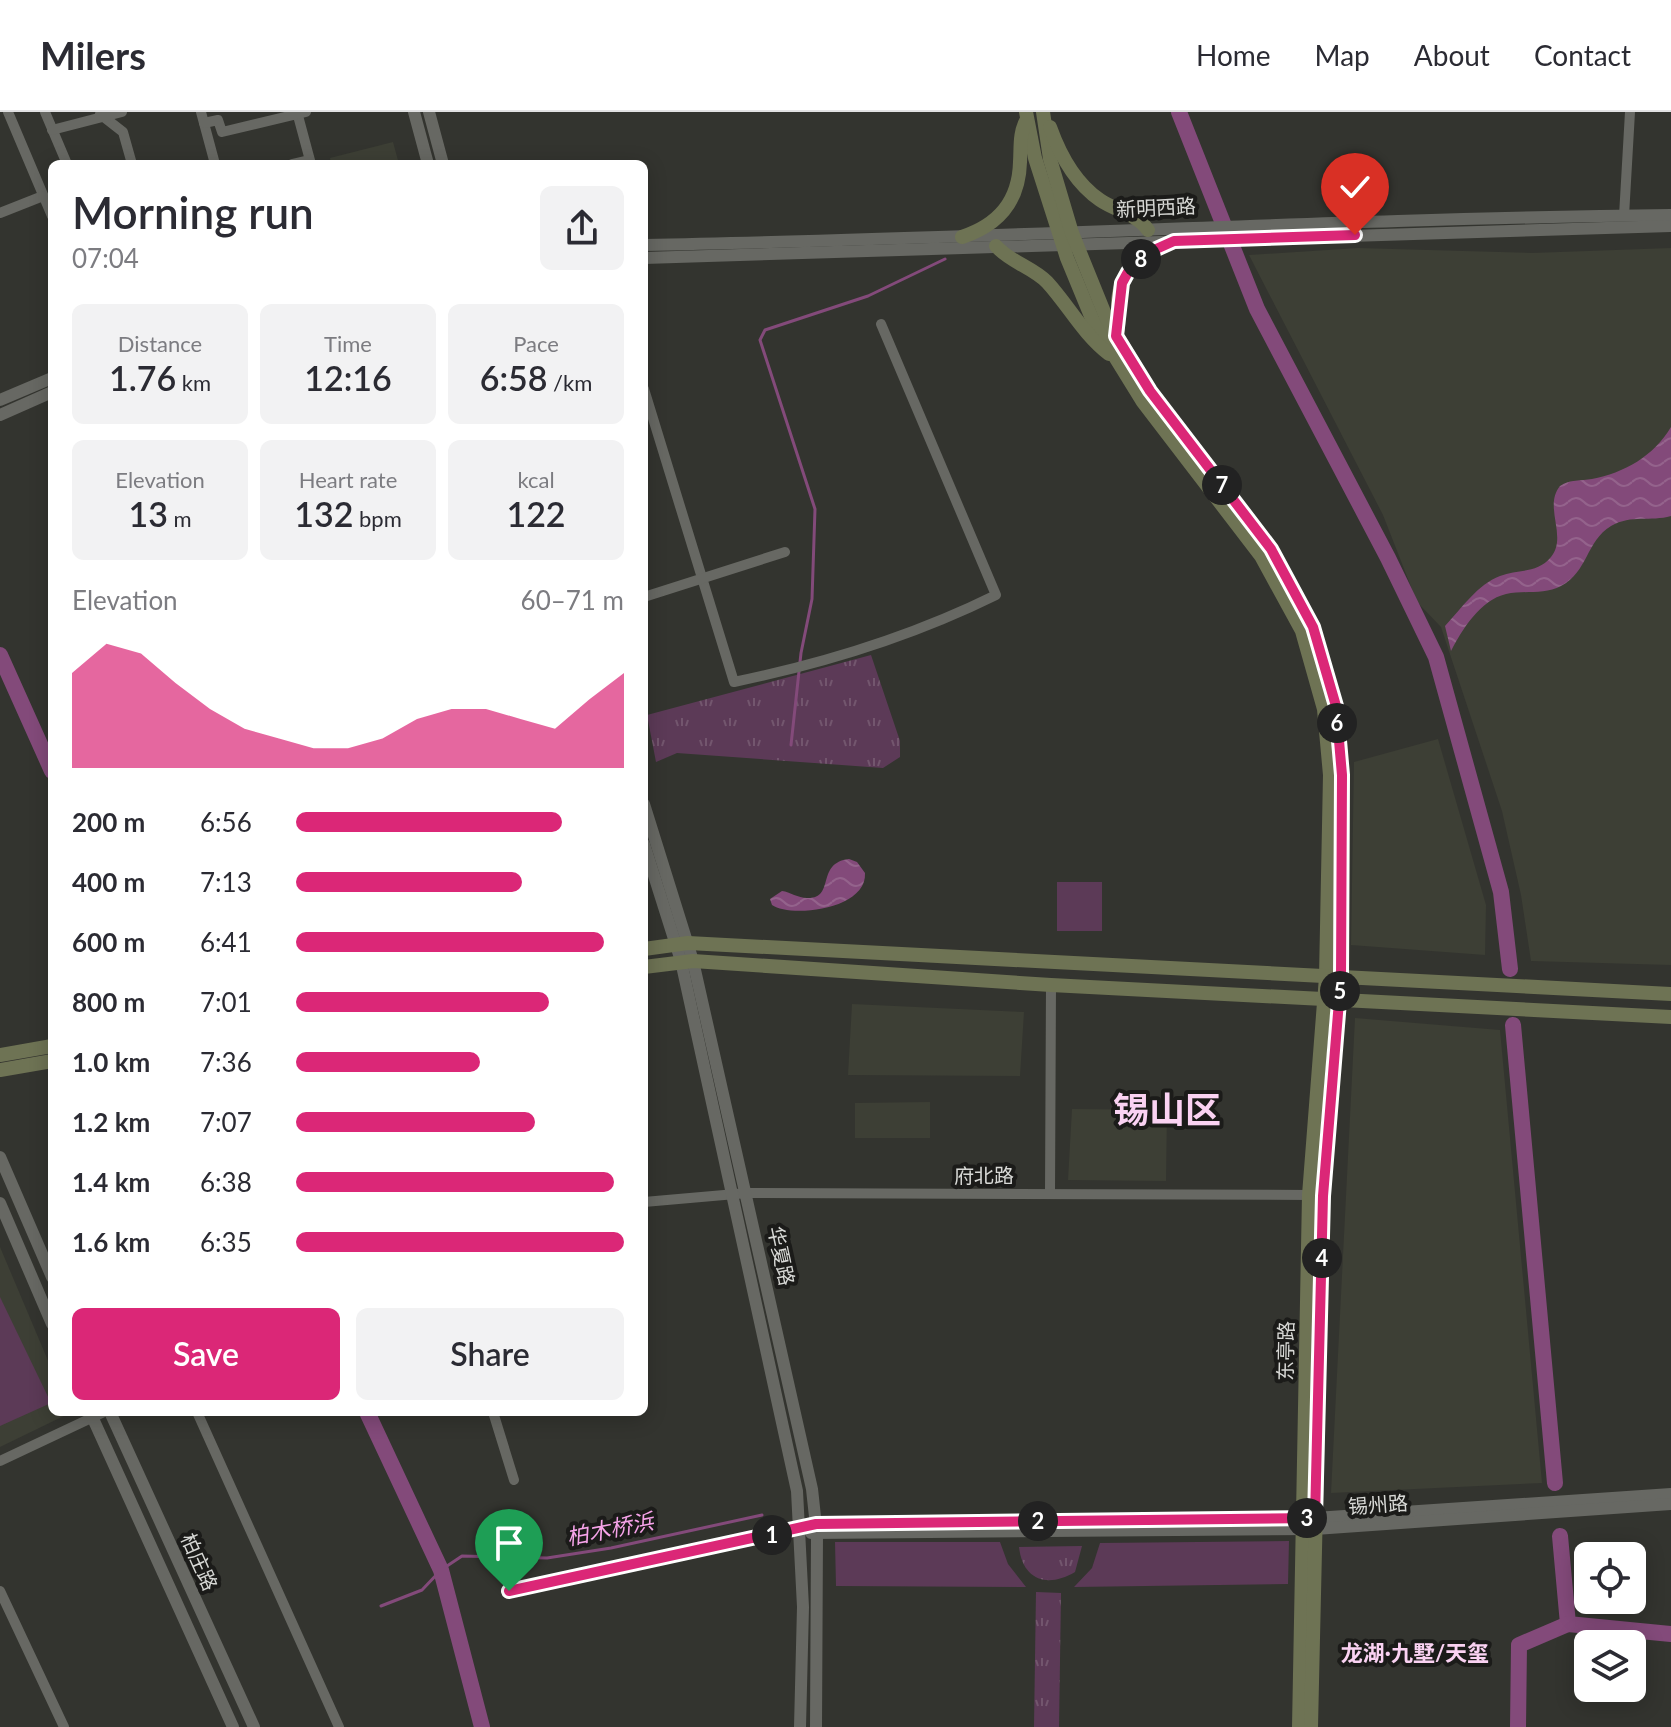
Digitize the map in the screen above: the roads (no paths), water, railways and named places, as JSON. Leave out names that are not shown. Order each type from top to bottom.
[{"type":"main road","points":[[1044,112],[1068,166],[1080,182],[1099,200],[1141,220],[1148,230]]},
{"type":"main road","points":[[1044,112],[1050,159],[1068,239],[1093,321],[1143,402],[1261,556],[1302,631],[1324,709],[1330,775],[1334,977]]},
{"type":"main road","points":[[1026,115],[1035,158],[1068,239],[1116,336],[1150,391],[1271,549],[1313,627],[1336,706],[1342,775],[1334,977]]},
{"type":"main road","points":[[962,237],[980,231],[1006,210],[1018,184],[1021,129],[1026,115]]},
{"type":"main road","points":[[1116,336],[1122,283],[1128,272],[1154,250],[1174,241]]},
{"type":"main road","points":[[996,246],[1006,258],[1044,279],[1090,339],[1115,359]]},
{"type":"main road","points":[[648,948],[682,943],[1671,994]]},
{"type":"main road","points":[[648,966],[687,961],[1051,985],[1671,1017]]},
{"type":"main road","name":"东亭路","points":[[1299,1727],[1309,1523],[1324,998],[1334,977]]},
{"type":"main road","name":"东亭路","points":[[1316,1196],[1339,999],[1334,977]]},
{"type":"main road","points":[[0,1055],[48,1047]]},
{"type":"main road","points":[[0,1070],[48,1062]]},
{"type":"main road","name":"东亭路","points":[[1309,1523],[1311,1727]]},
{"type":"street","points":[[8,112],[48,207]]},
{"type":"street","points":[[45,112],[65,160]]},
{"type":"street","points":[[52,130],[100,115],[122,112]]},
{"type":"street","points":[[297,112],[309,160]]},
{"type":"street","points":[[214,160],[203,117],[218,120],[222,132],[306,112]]},
{"type":"street","points":[[414,112],[427,160]]},
{"type":"street","points":[[429,112],[442,160]]},
{"type":"street","points":[[1624,216],[1630,112]]},
{"type":"street","points":[[100,115],[123,132],[131,160]]},
{"type":"street","points":[[0,213],[43,196]]},
{"type":"street","name":"新明西路","points":[[648,245],[962,237],[1174,241],[1199,240],[1250,230],[1671,215]]},
{"type":"street","name":"新明西路","points":[[648,258],[996,246],[1195,226],[1250,230],[1671,226]]},
{"type":"street","points":[[648,402],[734,682],[904,637],[996,595],[881,324]]},
{"type":"street","points":[[0,400],[48,380]]},
{"type":"street","points":[[0,415],[48,394]]},
{"type":"street","points":[[648,596],[785,552]]},
{"type":"street","name":"华夏路","points":[[648,819],[747,1193],[812,1489],[817,1530],[816,1727]]},
{"type":"street","name":"华夏路","points":[[648,854],[682,943]]},
{"type":"street","name":"华夏路","points":[[687,961],[731,1193],[797,1491],[800,1529],[800,1727]]},
{"type":"street","points":[[1050,1194],[1051,985]]},
{"type":"street","points":[[0,1157],[48,1268]]},
{"type":"street","name":"府北路","points":[[648,1202],[731,1193],[1316,1196]]},
{"type":"street","points":[[0,1203],[48,1315]]},
{"type":"street","points":[[0,1461],[91,1416]]},
{"type":"street","name":"柏庄路","points":[[96,1416],[233,1727]]},
{"type":"street","name":"柏庄路","points":[[112,1416],[254,1727]]},
{"type":"street","points":[[199,1416],[339,1727]]},
{"type":"street","points":[[494,1416],[514,1480]]},
{"type":"street","name":"锡州路","points":[[1309,1523],[1671,1494]]},
{"type":"street","name":"锡州路","points":[[509,1591],[800,1529],[1309,1523],[1671,1504]]},
{"type":"street","points":[[0,1591],[64,1727]]},
{"type":"water","points":[[1671,427],[1671,516],[1626,520],[1611,526],[1596,540],[1570,580],[1548,590],[1506,594],[1488,602],[1473,617],[1451,651],[1445,626],[1477,591],[1500,576],[1533,569],[1551,557],[1557,540],[1555,494],[1560,486],[1627,468],[1656,447]]},
{"type":"water","points":[[849,859],[857,862],[865,873],[862,886],[841,903],[826,908],[794,911],[772,905],[770,899],[782,891],[804,898],[816,897],[821,893],[832,867]]},
{"type":"waterway","points":[[1179,112],[1257,309],[1388,558],[1436,657],[1501,892],[1510,969]]},
{"type":"waterway","points":[[791,745],[801,653],[812,599],[815,509],[760,340],[765,330],[868,296],[945,259]]},
{"type":"waterway","points":[[0,655],[48,762]]},
{"type":"waterway","points":[[1513,1025],[1555,1483]]},
{"type":"waterway","points":[[369,1416],[441,1570],[482,1727]]},
{"type":"waterway","name":"柏木桥浜","points":[[381,1606],[422,1590],[441,1570],[462,1556],[547,1558],[611,1548],[762,1515]]},
{"type":"waterway","points":[[1560,1536],[1568,1624],[1671,1634]]},
{"type":"waterway","points":[[1518,1727],[1519,1645],[1568,1624]]},
{"type":"district","name":"锡山区","points":[[1167,1110]]},
{"type":"district","name":"龙湖·九墅/天玺","points":[[1415,1653]]}]
